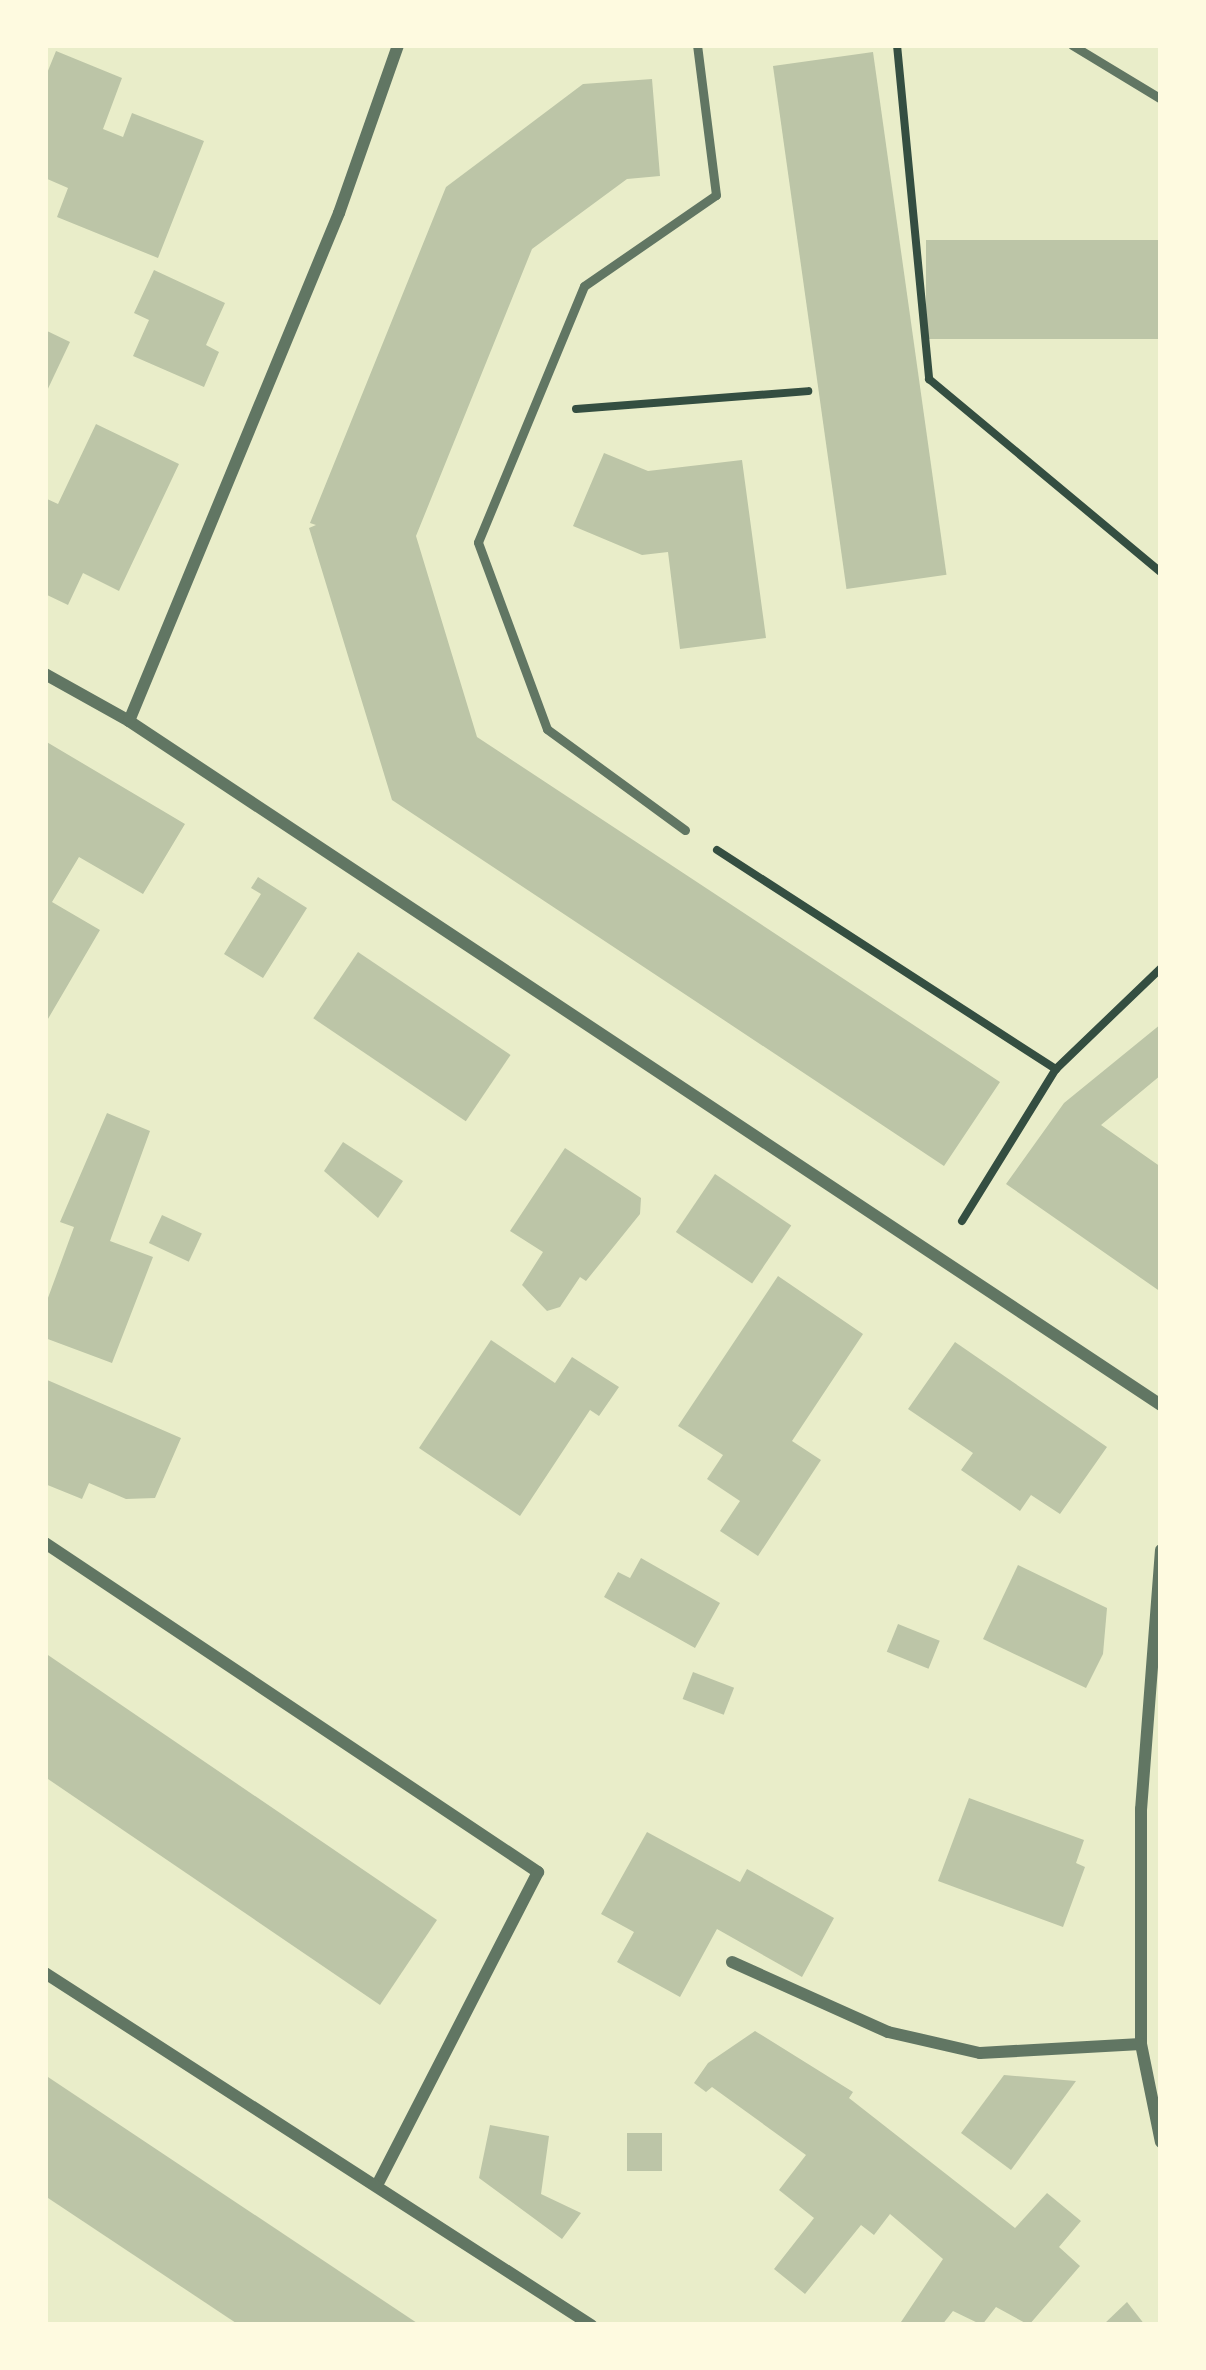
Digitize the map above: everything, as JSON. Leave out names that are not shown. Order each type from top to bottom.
[{"type":"street","points":[[129,721],[338,213],[398,45]]},
{"type":"street","points":[[45,674],[129,721],[1161,1405]]},
{"type":"street","points":[[45,1543],[538,1872],[379,2181]]},
{"type":"street","points":[[1161,1550],[1141,1809],[1141,2044],[1161,2142]]},
{"type":"street","points":[[732,1962],[888,2032],[980,2053],[1141,2044]]},
{"type":"street","points":[[45,1973],[379,2181],[591,2325]]},
{"type":"lane","points":[[685,830],[547,729],[478,542],[584,286],[716,195],[697,45]]},
{"type":"lane","points":[[1072,45],[1161,99]]},
{"type":"path","points":[[898,45],[925,380],[1161,572]]},
{"type":"path","points":[[534,410],[808,391]]},
{"type":"path","points":[[685,830],[1056,1069]]},
{"type":"path","points":[[939,1257],[1056,1069],[1161,968]]},
{"type":"building","points":[[56,51],[122,78],[103,129],[123,137],[132,113],[204,141],[158,258],[57,217],[68,188],[45,178],[45,78]]},
{"type":"building","points":[[873,52],[946,575],[846,589],[773,66]]},
{"type":"building","points":[[652,79],[660,176],[627,179],[532,249],[416,536],[477,737],[1000,1082],[944,1166],[392,800],[309,528],[316,525],[310,523],[446,187],[583,84]]},
{"type":"building","points":[[926,240],[1161,240],[1161,339],[926,339]]},
{"type":"building","points":[[154,270],[225,303],[206,345],[219,352],[204,387],[133,356],[149,320],[134,313]]},
{"type":"building","points":[[45,330],[70,342],[45,395]]},
{"type":"building","points":[[96,424],[179,464],[119,591],[83,573],[68,605],[45,594],[45,498],[58,504]]},
{"type":"building","points":[[604,453],[648,471],[742,460],[766,638],[680,649],[668,552],[642,555],[573,526]]},
{"type":"building","points":[[45,741],[185,824],[143,894],[79,857],[52,902],[100,930],[45,1024]]},
{"type":"building","points":[[258,877],[307,908],[263,978],[224,954],[261,894],[251,888]]},
{"type":"building","points":[[358,952],[511,1055],[466,1121],[313,1018]]},
{"type":"building","points":[[1161,1024],[1161,1075],[1101,1125],[1161,1167],[1161,1292],[1006,1184],[1064,1103]]},
{"type":"building","points":[[107,1113],[150,1131],[110,1241],[153,1257],[112,1363],[45,1338],[45,1306],[74,1227],[60,1222]]},
{"type":"building","points":[[343,1142],[403,1181],[378,1218],[324,1171]]},
{"type":"building","points":[[565,1148],[641,1198],[640,1214],[586,1281],[580,1277],[560,1307],[547,1311],[522,1285],[543,1252],[510,1231]]},
{"type":"building","points":[[715,1174],[791,1225],[752,1283],[676,1232]]},
{"type":"building","points":[[162,1215],[202,1234],[189,1262],[149,1243]]},
{"type":"building","points":[[778,1276],[863,1334],[792,1441],[821,1460],[758,1556],[720,1531],[740,1501],[707,1479],[723,1455],[678,1426]]},
{"type":"building","points":[[491,1340],[555,1383],[572,1357],[619,1387],[599,1416],[590,1410],[520,1516],[419,1448]]},
{"type":"building","points":[[955,1342],[1107,1447],[1060,1514],[1031,1495],[1020,1511],[961,1470],[973,1453],[908,1409]]},
{"type":"building","points":[[45,1379],[181,1438],[155,1498],[126,1499],[89,1483],[82,1499],[45,1484]]},
{"type":"building","points":[[641,1558],[720,1603],[695,1648],[604,1597],[618,1572],[630,1578]]},
{"type":"building","points":[[1018,1565],[1107,1608],[1103,1654],[1086,1688],[983,1639]]},
{"type":"building","points":[[898,1624],[940,1641],[928,1669],[887,1652]]},
{"type":"building","points":[[45,1653],[437,1920],[380,2005],[45,1777]]},
{"type":"building","points":[[693,1672],[734,1688],[724,1715],[683,1699]]},
{"type":"building","points":[[969,1798],[1084,1840],[1076,1863],[1085,1867],[1063,1927],[938,1881]]},
{"type":"building","points":[[647,1832],[740,1882],[747,1869],[834,1918],[802,1977],[717,1929],[680,1997],[617,1962],[634,1932],[601,1914]]},
{"type":"building","points":[[755,2031],[853,2092],[849,2098],[1015,2228],[1047,2193],[1081,2221],[1059,2247],[1080,2266],[1029,2325],[996,2307],[982,2325],[953,2311],[942,2325],[899,2325],[943,2259],[890,2214],[874,2235],[861,2225],[805,2294],[774,2269],[814,2218],[779,2190],[806,2155],[712,2087],[706,2092],[694,2083],[708,2063]]},
{"type":"building","points":[[45,2075],[420,2325],[239,2325],[45,2196]]},
{"type":"building","points":[[1004,2075],[1076,2081],[1011,2170],[961,2133]]},
{"type":"building","points":[[490,2125],[549,2136],[541,2194],[581,2213],[562,2239],[479,2178]]},
{"type":"building","points":[[627,2133],[662,2133],[662,2171],[627,2171]]},
{"type":"building","points":[[1127,2302],[1145,2325],[1103,2325]]}]
